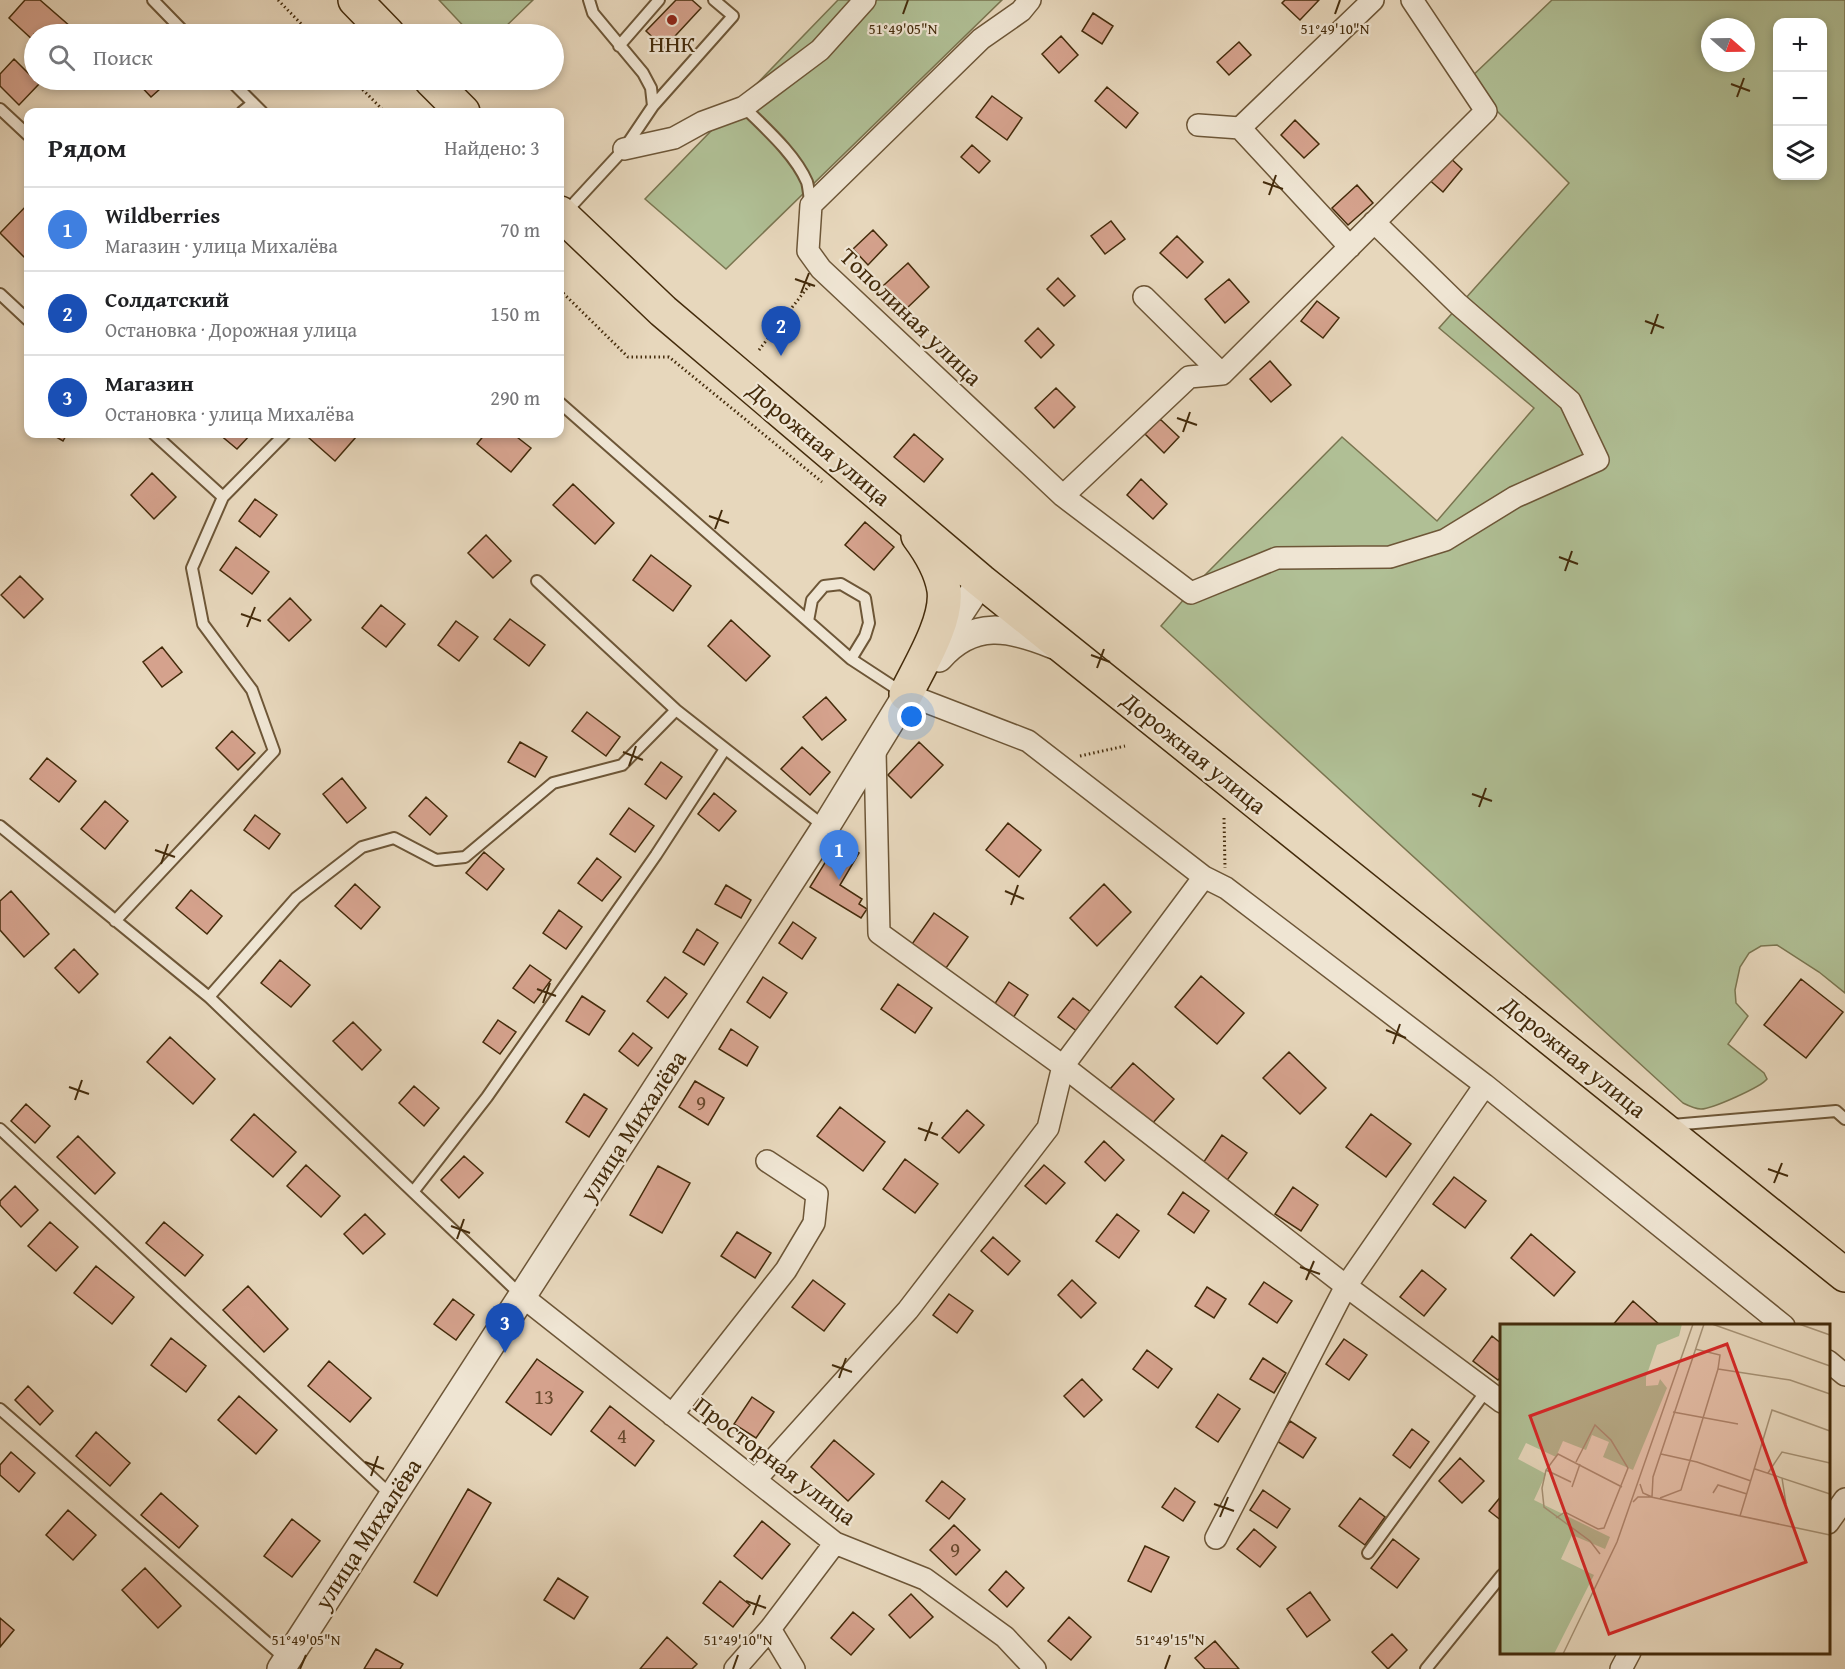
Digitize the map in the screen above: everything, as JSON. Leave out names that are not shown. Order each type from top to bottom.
[{"type":"highway","points":[[355,0],[378,24]]},
{"type":"highway","points":[[441,90],[459,108]]},
{"type":"highway","name":"Дорожная улица","points":[[564,217],[663,311],[981,581],[1845,1275]]},
{"type":"highway","points":[[903,515],[926,546],[938,570],[944,592],[942,617],[906,694]]},
{"type":"street","points":[[624,149],[674,138],[703,122],[744,107],[820,50],[865,0]]},
{"type":"street","points":[[811,205],[981,39],[1021,11],[1030,0]]},
{"type":"street","points":[[1240,128],[1372,0]]},
{"type":"street","points":[[1063,496],[1189,377],[1222,374],[1486,111],[1412,0]]},
{"type":"street","points":[[1198,124],[1240,128],[1350,247]]},
{"type":"street","name":"Тополиная улица","points":[[811,205],[808,251],[822,268],[1063,496],[1191,593],[1277,558],[1390,556],[1445,540],[1515,497],[1598,460],[1570,401],[1458,304],[1374,222]]},
{"type":"street","points":[[1144,297],[1222,374]]},
{"type":"street","name":"улица Михалёва","points":[[284,1664],[825,828],[906,694],[981,581]]},
{"type":"street","points":[[1065,649],[1013,631],[987,628],[964,636],[943,652],[906,694],[1028,741],[1204,877],[1226,888],[1485,1085],[1782,1324]]},
{"type":"street","points":[[874,750],[879,933],[1064,1066],[1346,1286],[1494,1397]]},
{"type":"street","points":[[756,1479],[908,1310],[1048,1128],[1064,1066],[1204,877]]},
{"type":"street","points":[[1216,1538],[1346,1286],[1485,1085]]},
{"type":"street","points":[[672,1415],[786,1270],[814,1223],[817,1194],[767,1161]]},
{"type":"street","name":"Просторная улица","points":[[523,1297],[835,1543],[925,1579],[1005,1637],[1035,1669]]},
{"type":"street","points":[[1830,1363],[1845,1375]]},
{"type":"street","points":[[1830,1520],[1845,1499]]},
{"type":"street","points":[[735,1669],[770,1629],[835,1543]]},
{"type":"street","points":[[770,1629],[794,1669]]},
{"type":"street","points":[[1621,1669],[1629,1654]]},
{"type":"lane","points":[[153,0],[176,24]]},
{"type":"lane","points":[[589,0],[593,13],[643,73],[651,88],[653,106]]},
{"type":"lane","points":[[619,46],[659,0]]},
{"type":"lane","points":[[564,211],[624,149],[653,106],[733,16],[714,0]]},
{"type":"lane","points":[[240,90],[258,108]]},
{"type":"lane","points":[[247,108],[253,103]]},
{"type":"lane","points":[[744,107],[796,165],[807,183],[811,205]]},
{"type":"lane","points":[[0,109],[24,131]]},
{"type":"lane","points":[[0,294],[24,316]]},
{"type":"lane","points":[[564,407],[851,659],[906,694]]},
{"type":"lane","points":[[158,438],[224,497]]},
{"type":"lane","points":[[115,921],[274,751],[252,690],[203,624],[192,568],[224,497],[281,438]]},
{"type":"lane","points":[[537,581],[676,710],[825,828]]},
{"type":"lane","points":[[808,621],[813,600],[824,586],[842,584],[865,598],[869,623],[865,636],[851,659]]},
{"type":"lane","points":[[209,997],[297,898],[362,847],[394,838],[436,860],[465,857],[553,783],[622,765],[676,710]]},
{"type":"lane","points":[[413,1192],[487,1097],[656,855],[725,749]]},
{"type":"lane","points":[[0,826],[209,997],[523,1297]]},
{"type":"lane","points":[[1660,1126],[1836,1111],[1845,1119]]},
{"type":"lane","points":[[0,1129],[393,1497]]},
{"type":"lane","points":[[1368,1553],[1494,1397]]},
{"type":"lane","points":[[0,1409],[284,1664]]},
{"type":"lane","points":[[1426,1669],[1500,1577]]},
{"type":"path","points":[[278,0],[301,24]]},
{"type":"path","points":[[363,90],[381,108]]},
{"type":"path","points":[[759,350],[822,268]]},
{"type":"path","points":[[564,294],[628,357],[669,357],[831,489]]},
{"type":"path","points":[[1055,761],[1125,747]]},
{"type":"path","points":[[1224,819],[1226,888]]},
{"type":"green space","points":[[439,0],[533,0],[508,24],[462,24]]},
{"type":"green space","points":[[838,0],[1002,0],[726,269],[645,199]]},
{"type":"green space","points":[[1552,0],[1845,0],[1845,993],[1819,972],[1777,945],[1761,946],[1749,953],[1740,967],[1735,990],[1736,1003],[1748,1016],[1728,1044],[1764,1073],[1767,1079],[1725,1102],[1701,1109],[1683,1103],[1161,626],[1203,577],[1342,437],[1437,521],[1534,408],[1439,328],[1569,183],[1467,81]]},
{"type":"building","points":[[25,0],[40,0],[68,24],[24,24],[24,32],[9,18]]},
{"type":"building","points":[[676,0],[692,0],[701,8],[664,48],[646,31]]},
{"type":"building","points":[[1285,0],[1319,0],[1300,20],[1282,3]]},
{"type":"building","points":[[1093,13],[1113,26],[1102,44],[1082,31]]},
{"type":"building","points":[[1061,36],[1078,55],[1059,73],[1042,54]]},
{"type":"building","points":[[1239,42],[1251,55],[1229,75],[1217,62]]},
{"type":"building","points":[[14,59],[24,69],[24,90],[33,90],[19,105],[0,86],[0,74]]},
{"type":"building","points":[[1107,87],[1138,113],[1126,128],[1095,101]]},
{"type":"building","points":[[144,90],[159,90],[151,97]]},
{"type":"building","points":[[992,96],[1022,118],[1007,140],[976,117]]},
{"type":"building","points":[[1295,120],[1319,144],[1304,158],[1281,135]]},
{"type":"building","points":[[972,145],[990,161],[979,173],[961,157]]},
{"type":"building","points":[[1446,154],[1462,169],[1443,192],[1426,177]]},
{"type":"building","points":[[1357,185],[1373,203],[1348,225],[1332,208]]},
{"type":"building","points":[[24,208],[24,257],[0,233]]},
{"type":"building","points":[[1111,221],[1125,239],[1105,254],[1091,236]]},
{"type":"building","points":[[873,230],[887,245],[868,265],[853,249]]},
{"type":"building","points":[[1177,236],[1203,262],[1187,278],[1160,253]]},
{"type":"building","points":[[908,263],[929,287],[906,309],[884,285]]},
{"type":"building","points":[[1058,278],[1075,296],[1064,306],[1047,289]]},
{"type":"building","points":[[1229,279],[1249,302],[1225,323],[1205,299]]},
{"type":"building","points":[[1317,301],[1339,318],[1323,338],[1301,321]]},
{"type":"building","points":[[1038,328],[1054,345],[1041,358],[1025,341]]},
{"type":"building","points":[[1270,361],[1291,385],[1271,402],[1250,379]]},
{"type":"building","points":[[1056,388],[1075,407],[1054,428],[1035,408]]},
{"type":"building","points":[[1160,419],[1179,437],[1164,453],[1145,434]]},
{"type":"building","points":[[914,434],[943,459],[924,482],[894,457]]},
{"type":"building","points":[[224,438],[247,438],[237,449]]},
{"type":"building","points":[[309,438],[355,438],[335,461]]},
{"type":"building","points":[[482,438],[518,438],[531,448],[511,472],[477,444]]},
{"type":"building","points":[[152,473],[176,497],[154,519],[131,495]]},
{"type":"building","points":[[1141,479],[1167,504],[1153,519],[1127,495]]},
{"type":"building","points":[[573,484],[614,523],[595,544],[553,505]]},
{"type":"building","points":[[255,499],[277,515],[260,537],[239,521]]},
{"type":"building","points":[[865,522],[894,547],[874,570],[845,545]]},
{"type":"building","points":[[486,535],[511,561],[493,578],[468,553]]},
{"type":"building","points":[[236,547],[269,572],[252,594],[220,570]]},
{"type":"building","points":[[651,555],[691,586],[673,611],[633,580]]},
{"type":"building","points":[[20,576],[43,599],[24,618],[1,595]]},
{"type":"building","points":[[290,598],[311,620],[289,641],[268,620]]},
{"type":"building","points":[[381,605],[405,624],[386,647],[362,628]]},
{"type":"building","points":[[510,619],[545,645],[529,666],[494,639]]},
{"type":"building","points":[[731,620],[770,656],[746,681],[708,646]]},
{"type":"building","points":[[456,621],[478,637],[459,661],[438,645]]},
{"type":"building","points":[[162,647],[182,672],[162,687],[143,662]]},
{"type":"building","points":[[826,697],[846,720],[822,740],[803,717]]},
{"type":"building","points":[[587,712],[620,737],[606,756],[572,731]]},
{"type":"building","points":[[232,731],[255,753],[238,770],[216,748]]},
{"type":"building","points":[[520,742],[547,757],[535,777],[508,762]]},
{"type":"building","points":[[919,742],[943,765],[911,798],[888,775]]},
{"type":"building","points":[[802,747],[830,772],[810,795],[781,769]]},
{"type":"building","points":[[47,758],[76,781],[59,802],[30,779]]},
{"type":"building","points":[[661,762],[682,777],[666,799],[645,784]]},
{"type":"building","points":[[342,778],[366,808],[347,823],[323,794]]},
{"type":"building","points":[[714,793],[736,811],[719,831],[698,814]]},
{"type":"building","points":[[426,797],[447,816],[430,835],[409,816]]},
{"type":"building","points":[[105,801],[128,821],[105,849],[81,829]]},
{"type":"building","points":[[629,808],[654,826],[635,852],[610,834]]},
{"type":"building","points":[[255,815],[280,834],[269,849],[244,830]]},
{"type":"building","points":[[1008,823],[1041,850],[1019,877],[986,850]]},
{"type":"building","points":[[839,840],[859,853],[840,885],[862,899],[859,904],[867,909],[861,918],[810,887]]},
{"type":"building","points":[[484,852],[504,869],[487,890],[466,873]]},
{"type":"building","points":[[597,858],[621,877],[602,901],[578,883]]},
{"type":"building","points":[[355,884],[380,907],[361,929],[335,906]]},
{"type":"building","points":[[1104,884],[1131,912],[1097,946],[1070,918]]},
{"type":"building","points":[[726,885],[751,900],[741,918],[715,904]]},
{"type":"building","points":[[191,890],[222,916],[207,934],[176,908]]},
{"type":"building","points":[[11,891],[49,934],[24,957],[0,930],[0,901]]},
{"type":"building","points":[[559,910],[582,927],[566,949],[543,933]]},
{"type":"building","points":[[934,913],[968,937],[946,968],[912,944]]},
{"type":"building","points":[[793,922],[816,938],[802,959],[779,943]]},
{"type":"building","points":[[697,929],[718,943],[704,965],[683,952]]},
{"type":"building","points":[[74,949],[98,974],[79,993],[55,968]]},
{"type":"building","points":[[280,960],[310,985],[291,1007],[261,983]]},
{"type":"building","points":[[530,965],[551,980],[534,1003],[513,988]]},
{"type":"building","points":[[1201,976],[1244,1013],[1217,1044],[1175,1007]]},
{"type":"building","points":[[665,977],[687,994],[668,1018],[647,1001]]},
{"type":"building","points":[[763,977],[787,993],[770,1018],[747,1002]]},
{"type":"building","points":[[1801,979],[1843,1012],[1806,1058],[1764,1025]]},
{"type":"building","points":[[1009,982],[1028,995],[1011,1021],[992,1008]]},
{"type":"building","points":[[898,984],[932,1008],[915,1033],[881,1009]]},
{"type":"building","points":[[582,996],[605,1011],[589,1035],[566,1021]]},
{"type":"building","points":[[1073,998],[1092,1013],[1078,1032],[1058,1017]]},
{"type":"building","points":[[498,1020],[516,1032],[500,1054],[483,1042]]},
{"type":"building","points":[[353,1022],[381,1050],[362,1070],[333,1041]]},
{"type":"building","points":[[731,1029],[758,1047],[747,1066],[719,1049]]},
{"type":"building","points":[[633,1033],[652,1048],[638,1066],[619,1051]]},
{"type":"building","points":[[170,1037],[215,1079],[193,1104],[147,1062]]},
{"type":"building","points":[[1289,1052],[1326,1088],[1300,1114],[1263,1078]]},
{"type":"building","points":[[1133,1063],[1174,1099],[1151,1125],[1110,1089]]},
{"type":"building","points":[[695,1081],[724,1098],[708,1125],[679,1107]]},
{"type":"building","points":[[414,1086],[439,1108],[424,1126],[399,1103]]},
{"type":"building","points":[[584,1094],[607,1109],[589,1137],[566,1122]]},
{"type":"building","points":[[26,1104],[50,1126],[35,1143],[11,1121]]},
{"type":"building","points":[[840,1107],[885,1142],[863,1171],[817,1136]]},
{"type":"building","points":[[967,1110],[984,1125],[959,1153],[942,1138]]},
{"type":"building","points":[[254,1114],[296,1152],[273,1177],[231,1140]]},
{"type":"building","points":[[1371,1114],[1411,1144],[1386,1177],[1346,1147]]},
{"type":"building","points":[[1222,1135],[1247,1153],[1225,1183],[1201,1166]]},
{"type":"building","points":[[78,1136],[115,1173],[95,1194],[57,1157]]},
{"type":"building","points":[[1104,1141],[1124,1160],[1105,1181],[1085,1162]]},
{"type":"building","points":[[464,1156],[483,1173],[459,1198],[441,1180]]},
{"type":"building","points":[[905,1159],[938,1184],[915,1213],[883,1189]]},
{"type":"building","points":[[306,1165],[340,1196],[321,1217],[287,1186]]},
{"type":"building","points":[[1044,1165],[1065,1183],[1046,1204],[1025,1186]]},
{"type":"building","points":[[658,1166],[690,1183],[662,1233],[630,1215]]},
{"type":"building","points":[[1454,1177],[1486,1201],[1465,1228],[1433,1204]]},
{"type":"building","points":[[15,1186],[38,1210],[21,1227],[0,1205],[0,1201]]},
{"type":"building","points":[[1293,1187],[1318,1205],[1301,1231],[1275,1214]]},
{"type":"building","points":[[1183,1192],[1209,1211],[1194,1233],[1168,1214]]},
{"type":"building","points":[[365,1214],[385,1234],[363,1254],[344,1234]]},
{"type":"building","points":[[1117,1214],[1139,1231],[1119,1258],[1096,1241]]},
{"type":"building","points":[[50,1222],[78,1247],[56,1271],[28,1246]]},
{"type":"building","points":[[164,1222],[203,1255],[185,1276],[146,1243]]},
{"type":"building","points":[[737,1232],[771,1253],[755,1278],[721,1256]]},
{"type":"building","points":[[1531,1234],[1575,1272],[1554,1296],[1511,1258]]},
{"type":"building","points":[[993,1237],[1020,1261],[1008,1275],[981,1251]]},
{"type":"building","points":[[96,1266],[134,1297],[112,1324],[74,1293]]},
{"type":"building","points":[[1422,1270],[1446,1289],[1424,1316],[1400,1297]]},
{"type":"building","points":[[813,1280],[845,1304],[824,1331],[792,1307]]},
{"type":"building","points":[[1072,1280],[1096,1303],[1081,1318],[1058,1295]]},
{"type":"building","points":[[1264,1282],[1292,1301],[1277,1323],[1249,1304]]},
{"type":"building","points":[[248,1286],[288,1329],[264,1352],[223,1310]]},
{"type":"building","points":[[1207,1287],[1226,1299],[1214,1318],[1195,1306]]},
{"type":"building","points":[[949,1294],[973,1311],[957,1333],[933,1315]]},
{"type":"building","points":[[453,1299],[474,1315],[456,1340],[434,1324]]},
{"type":"building","points":[[1633,1301],[1659,1324],[1614,1324]]},
{"type":"building","points":[[1492,1336],[1500,1342],[1500,1378],[1498,1380],[1473,1361]]},
{"type":"building","points":[[171,1338],[206,1366],[186,1392],[151,1365]]},
{"type":"building","points":[[1344,1339],[1367,1355],[1349,1380],[1326,1364]]},
{"type":"building","points":[[1147,1350],[1172,1369],[1158,1388],[1133,1369]]},
{"type":"building","points":[[1263,1358],[1286,1373],[1274,1393],[1250,1379]]},
{"type":"building","points":[[537,1359],[583,1392],[551,1435],[506,1402]]},
{"type":"building","points":[[329,1361],[371,1398],[350,1422],[308,1386]]},
{"type":"building","points":[[1082,1379],[1102,1400],[1084,1417],[1064,1396]]},
{"type":"building","points":[[28,1386],[53,1411],[40,1425],[15,1400]]},
{"type":"building","points":[[1218,1394],[1240,1409],[1218,1442],[1196,1427]]},
{"type":"building","points":[[239,1396],[277,1430],[256,1454],[218,1420]]},
{"type":"building","points":[[752,1397],[774,1412],[756,1438],[734,1424]]},
{"type":"building","points":[[610,1406],[654,1441],[635,1466],[591,1431]]},
{"type":"building","points":[[1290,1421],[1316,1438],[1303,1458],[1277,1441]]},
{"type":"building","points":[[1412,1429],[1429,1442],[1410,1468],[1393,1455]]},
{"type":"building","points":[[96,1432],[130,1463],[110,1486],[76,1456]]},
{"type":"building","points":[[834,1440],[874,1474],[848,1501],[811,1467]]},
{"type":"building","points":[[11,1452],[35,1473],[19,1492],[0,1475],[0,1465]]},
{"type":"building","points":[[1460,1458],[1484,1481],[1462,1503],[1439,1481]]},
{"type":"building","points":[[942,1481],[965,1499],[949,1519],[926,1501]]},
{"type":"building","points":[[1175,1488],[1195,1502],[1183,1521],[1162,1507]]},
{"type":"building","points":[[468,1489],[491,1503],[437,1596],[414,1582]]},
{"type":"building","points":[[1263,1490],[1290,1509],[1277,1528],[1250,1510]]},
{"type":"building","points":[[161,1493],[198,1526],[179,1548],[141,1515]]},
{"type":"building","points":[[1500,1497],[1500,1519],[1489,1511]]},
{"type":"building","points":[[1360,1498],[1385,1517],[1365,1545],[1339,1526]]},
{"type":"building","points":[[68,1510],[96,1535],[73,1560],[46,1535]]},
{"type":"building","points":[[292,1519],[320,1541],[292,1577],[264,1556]]},
{"type":"building","points":[[762,1521],[790,1544],[762,1579],[734,1556]]},
{"type":"building","points":[[954,1525],[980,1550],[956,1575],[930,1550]]},
{"type":"building","points":[[1254,1529],[1276,1547],[1260,1567],[1237,1549]]},
{"type":"building","points":[[1393,1539],[1419,1559],[1397,1588],[1371,1568]]},
{"type":"building","points":[[1145,1546],[1169,1557],[1151,1592],[1128,1581]]},
{"type":"building","points":[[145,1568],[181,1606],[158,1628],[122,1590]]},
{"type":"building","points":[[1006,1571],[1024,1588],[1007,1607],[989,1590]]},
{"type":"building","points":[[558,1578],[588,1597],[574,1619],[544,1600]]},
{"type":"building","points":[[720,1581],[750,1605],[733,1627],[703,1603]]},
{"type":"building","points":[[1310,1592],[1330,1620],[1307,1637],[1287,1609]]},
{"type":"building","points":[[911,1594],[933,1617],[910,1638],[889,1615]]},
{"type":"building","points":[[853,1612],[874,1629],[851,1655],[831,1638]]},
{"type":"building","points":[[1069,1617],[1091,1637],[1071,1660],[1048,1641]]},
{"type":"building","points":[[0,1618],[14,1630],[0,1647]]},
{"type":"building","points":[[1392,1634],[1407,1650],[1388,1669],[1372,1652]]},
{"type":"building","points":[[667,1637],[697,1664],[692,1669],[640,1669]]},
{"type":"building","points":[[1215,1641],[1239,1669],[1205,1669],[1195,1658]]},
{"type":"building","points":[[376,1649],[403,1664],[400,1669],[364,1669]]},
{"type":"place","name":"ННК","points":[[672,20]]},
{"type":"place","name":"Солдатский","points":[[781,356]]},
{"type":"place","name":"Wildberries","points":[[839,880]]},
{"type":"place","name":"Магазин","points":[[505,1353]]}]
